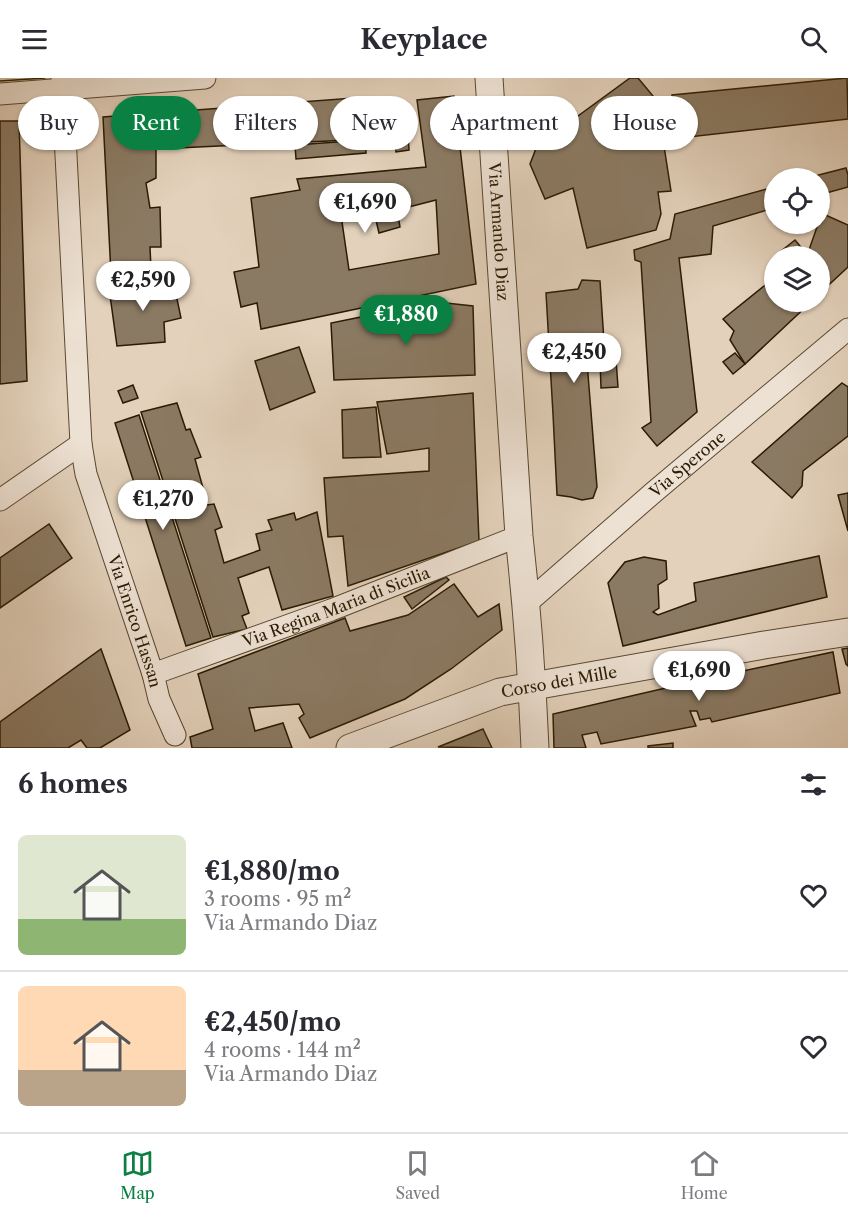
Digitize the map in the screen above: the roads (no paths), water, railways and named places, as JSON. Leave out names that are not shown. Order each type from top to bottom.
[{"type":"street","points":[[0,93],[26,85],[206,78]]},
{"type":"street","name":"Via Armando Diaz","points":[[489,78],[535,748]]},
{"type":"street","name":"Via Enrico Hassan","points":[[63,84],[81,444],[86,474],[153,674],[159,699],[175,735]]},
{"type":"street","name":"Via Sperone","points":[[526,603],[848,329]]},
{"type":"street","points":[[0,500],[81,444]]},
{"type":"street","name":"Via Regina Maria di Sicilia","points":[[153,674],[331,610],[519,536]]},
{"type":"street","name":"Corso dei Mille","points":[[350,748],[500,692],[848,632]]},
{"type":"tram line","points":[[0,81],[45,78]]}]
